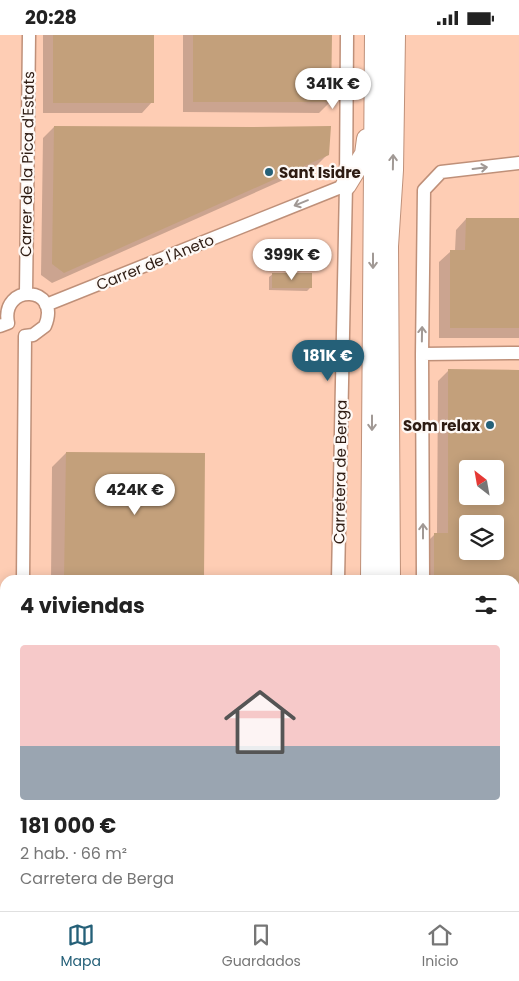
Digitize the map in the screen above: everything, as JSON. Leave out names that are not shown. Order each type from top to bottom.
[{"type":"main road","points":[[370,575],[375,35]]},
{"type":"main road","points":[[390,575],[388,246],[393,170],[394,35]]},
{"type":"main road","points":[[346,185],[365,154],[373,90]]},
{"type":"main road","points":[[346,185],[359,180],[381,187],[382,233],[388,246]]},
{"type":"main road","points":[[372,452],[380,488],[381,575]]},
{"type":"street","name":"Carrer de la Pica d'Estats","points":[[26,293],[28,35]]},
{"type":"street","name":"Carretera de Berga","points":[[338,575],[347,35]]},
{"type":"street","points":[[423,575],[422,354],[424,190],[441,172],[519,163]]},
{"type":"street","name":"Carrer de l'Aneto","points":[[46,305],[346,185]]},
{"type":"street","points":[[4,325],[9,304],[16,297],[26,293],[38,296],[46,305],[48,319],[45,327],[33,335],[25,336],[23,575]]},
{"type":"street","points":[[422,354],[519,353]]},
{"type":"building","points":[[53,35],[154,35],[154,103],[53,103]]},
{"type":"building","points":[[193,35],[332,35],[331,102],[193,102]]},
{"type":"building","points":[[54,126],[331,126],[329,155],[64,273],[52,264]]},
{"type":"building","points":[[466,218],[519,218],[519,328],[450,328],[450,250],[465,250]]},
{"type":"building","points":[[272,273],[312,273],[312,288],[272,288]]},
{"type":"building","points":[[448,369],[519,370],[519,575],[434,575],[434,533],[448,533]]},
{"type":"building","points":[[66,452],[205,453],[204,575],[64,575]]},
{"type":"place","name":"Sant Isidre","points":[[269,172]]},
{"type":"place","name":"Som relax","points":[[490,425]]}]
